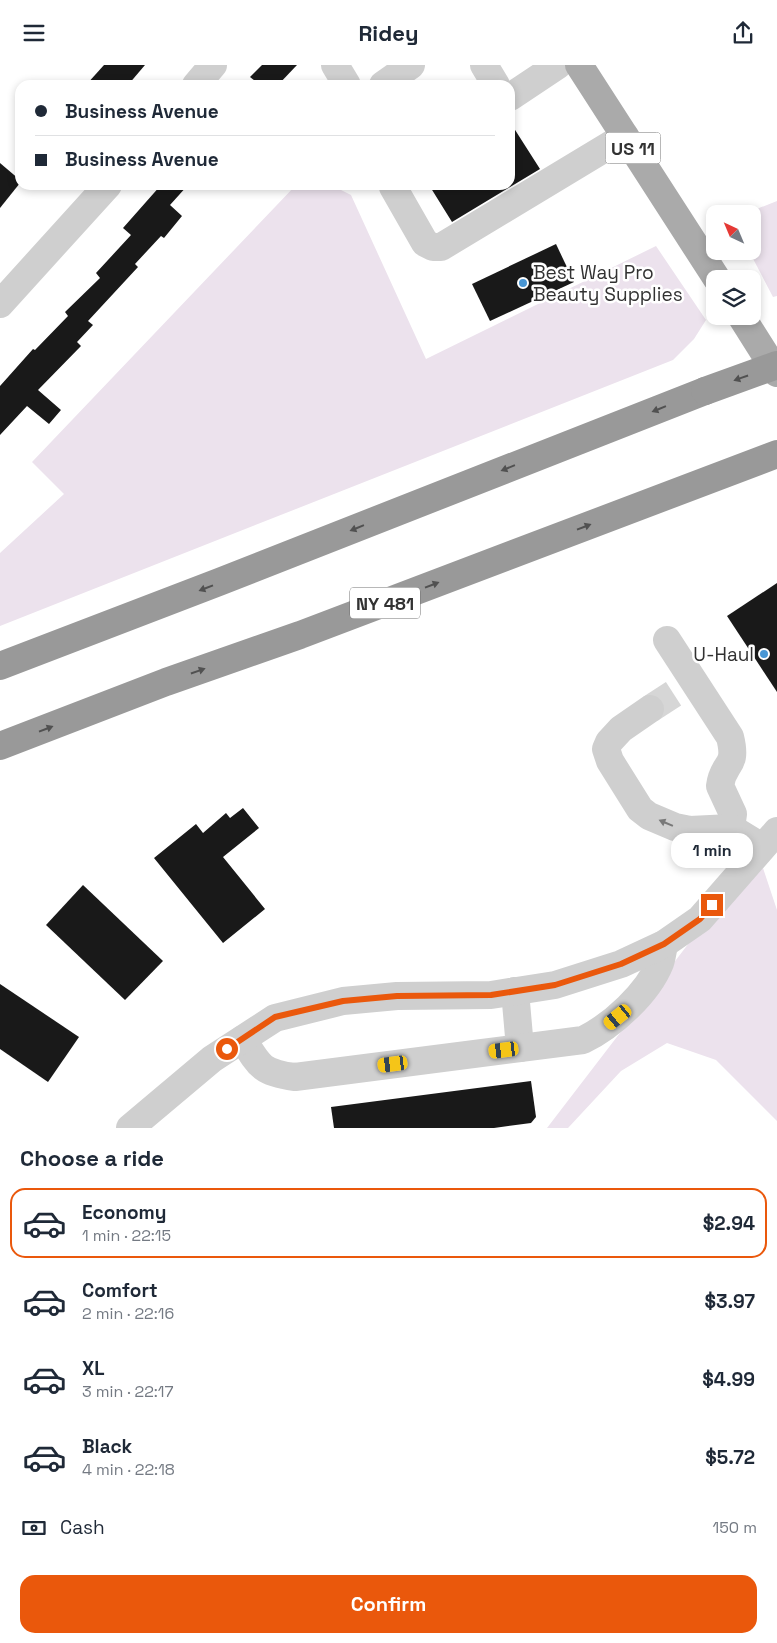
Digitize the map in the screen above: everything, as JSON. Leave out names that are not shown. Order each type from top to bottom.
[{"type":"highway","points":[[0,666],[238,575],[705,391],[777,365]]},
{"type":"highway","name":"NY 481","points":[[0,746],[773,456]]},
{"type":"main road","name":"US 11","points":[[579,65],[711,270]]},
{"type":"main road","points":[[747,325],[777,373]]},
{"type":"street","points":[[200,80],[213,65]]},
{"type":"street","points":[[334,65],[344,80]]},
{"type":"street","points":[[389,80],[411,65]]},
{"type":"street","points":[[484,65],[493,80]]},
{"type":"street","points":[[515,94],[558,65]]},
{"type":"street","points":[[395,190],[425,243],[433,247],[441,247],[625,136]]},
{"type":"street","points":[[0,304],[103,190]]},
{"type":"street","points":[[668,640],[688,685],[730,737],[733,759],[723,772],[720,786],[733,813],[731,828]]},
{"type":"street","points":[[130,1128],[212,1059],[275,1017],[343,1001],[397,996],[491,995],[555,985],[621,964],[664,944],[700,919],[770,839],[731,828],[690,830],[675,827],[649,816],[640,809],[610,761],[606,749],[609,742],[621,729],[650,709]]},
{"type":"street","points":[[243,1039],[266,1070],[274,1074],[295,1077],[583,1040],[598,1033],[627,1009],[642,991],[660,962],[664,944]]},
{"type":"street","points":[[515,991],[520,1048]]},
{"type":"shaded area","points":[[291,190],[341,190],[351,195],[426,359],[656,246],[706,320],[694,339],[673,360],[0,626],[0,553],[64,494],[32,462]]},
{"type":"shaded area","points":[[777,201],[777,296],[773,297],[761,274],[761,270],[759,270],[754,260],[761,260],[761,207]]},
{"type":"shaded area","points":[[758,853],[777,910],[777,1121],[716,1060],[667,1043],[621,1071],[568,1128],[547,1128]]},
{"type":"building","points":[[104,65],[145,65],[132,80],[90,80]]},
{"type":"building","points":[[262,65],[297,65],[283,80],[254,80],[250,77]]},
{"type":"building","points":[[515,130],[540,169],[515,184]]},
{"type":"building","points":[[0,163],[15,176],[15,189],[0,208]]},
{"type":"building","points":[[157,190],[184,190],[170,205],[182,216],[164,238],[161,236],[135,264],[138,267],[88,321],[93,325],[77,342],[81,346],[38,390],[61,410],[49,424],[27,406],[0,435],[0,386],[33,349],[35,350],[68,316],[65,312],[100,278],[96,273],[131,235],[123,228]]},
{"type":"building","points":[[432,190],[505,190],[452,222]]},
{"type":"building","name":"Best Way Pro Beauty Supplies","points":[[556,244],[574,282],[490,321],[472,284]]},
{"type":"building","name":"U-Haul","points":[[777,583],[777,692],[727,616]]},
{"type":"building","points":[[243,808],[259,828],[223,857],[265,909],[223,943],[154,858],[196,824],[203,833],[226,813],[230,818]]},
{"type":"building","points":[[83,885],[163,961],[125,1000],[46,925]]},
{"type":"building","points":[[0,984],[79,1037],[48,1082],[0,1049]]},
{"type":"building","points":[[531,1081],[536,1117],[531,1123],[494,1128],[334,1128],[331,1107]]},
{"type":"tunnel","points":[[650,709],[681,689]]},
{"type":"place","name":"Best Way Pro Beauty Supplies","points":[[523,283]]},
{"type":"place","name":"U-Haul","points":[[764,654]]},
{"type":"route","points":[[227,1049],[275,1017],[343,1001],[397,996],[491,995],[555,985],[621,964],[664,944],[700,919],[712,905]]}]
